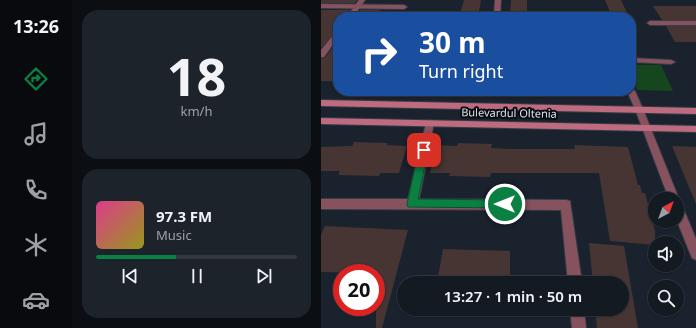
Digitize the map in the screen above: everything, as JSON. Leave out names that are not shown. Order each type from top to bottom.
[{"type":"street","points":[[353,12],[362,0]]},
{"type":"street","points":[[497,12],[498,0]]},
{"type":"street","points":[[321,6],[404,7]]},
{"type":"street","points":[[651,22],[696,23]]},
{"type":"street","points":[[321,55],[333,39]]},
{"type":"street","points":[[636,60],[671,62]]},
{"type":"street","points":[[633,96],[671,192]]},
{"type":"street","name":"Bulevardul Oltenia","points":[[321,103],[696,111]]},
{"type":"street","name":"Bulevardul Oltenia","points":[[321,121],[696,129]]},
{"type":"street","points":[[412,204],[430,123]]},
{"type":"street","points":[[321,204],[566,205],[574,276]]},
{"type":"street","points":[[684,224],[696,254]]},
{"type":"street","points":[[578,316],[579,328]]},
{"type":"green space","points":[[636,65],[661,65],[673,91],[637,90]]},
{"type":"building","points":[[321,0],[357,0],[355,3],[321,3]]},
{"type":"building","points":[[464,0],[481,0],[479,12],[460,12]]},
{"type":"building","points":[[511,0],[527,0],[527,12],[510,12]]},
{"type":"building","points":[[605,0],[621,0],[627,12],[610,12]]},
{"type":"building","points":[[653,6],[696,6],[696,20],[662,20]]},
{"type":"building","points":[[321,10],[350,10],[349,12],[333,12],[333,35],[321,48]]},
{"type":"building","points":[[360,10],[380,10],[379,12],[359,12]]},
{"type":"building","points":[[666,26],[696,26],[696,42],[675,42]]},
{"type":"building","points":[[333,47],[333,81],[321,81],[321,58],[325,58]]},
{"type":"building","points":[[354,142],[387,143],[387,145],[407,146],[399,173],[380,173],[379,176],[338,175],[340,171],[321,171],[321,147],[352,146]]},
{"type":"building","points":[[458,143],[492,144],[491,148],[509,149],[575,149],[574,145],[628,147],[638,185],[640,185],[642,193],[645,193],[648,204],[648,228],[654,228],[655,236],[648,236],[648,244],[610,241],[599,173],[491,173],[490,177],[449,176],[450,173],[430,173],[436,145],[457,146]]},
{"type":"building","points":[[672,146],[696,147],[696,204]]},
{"type":"building","points":[[325,226],[408,230],[382,328],[376,328],[376,316],[385,316],[385,264],[333,264],[333,272],[321,272],[321,235]]},
{"type":"building","points":[[589,243],[624,246],[638,328],[597,328],[596,316],[629,316],[629,276],[592,276]]},
{"type":"building","points":[[443,249],[510,251],[510,276],[438,276]]},
{"type":"route","points":[[424,150],[412,204],[505,204]]}]
